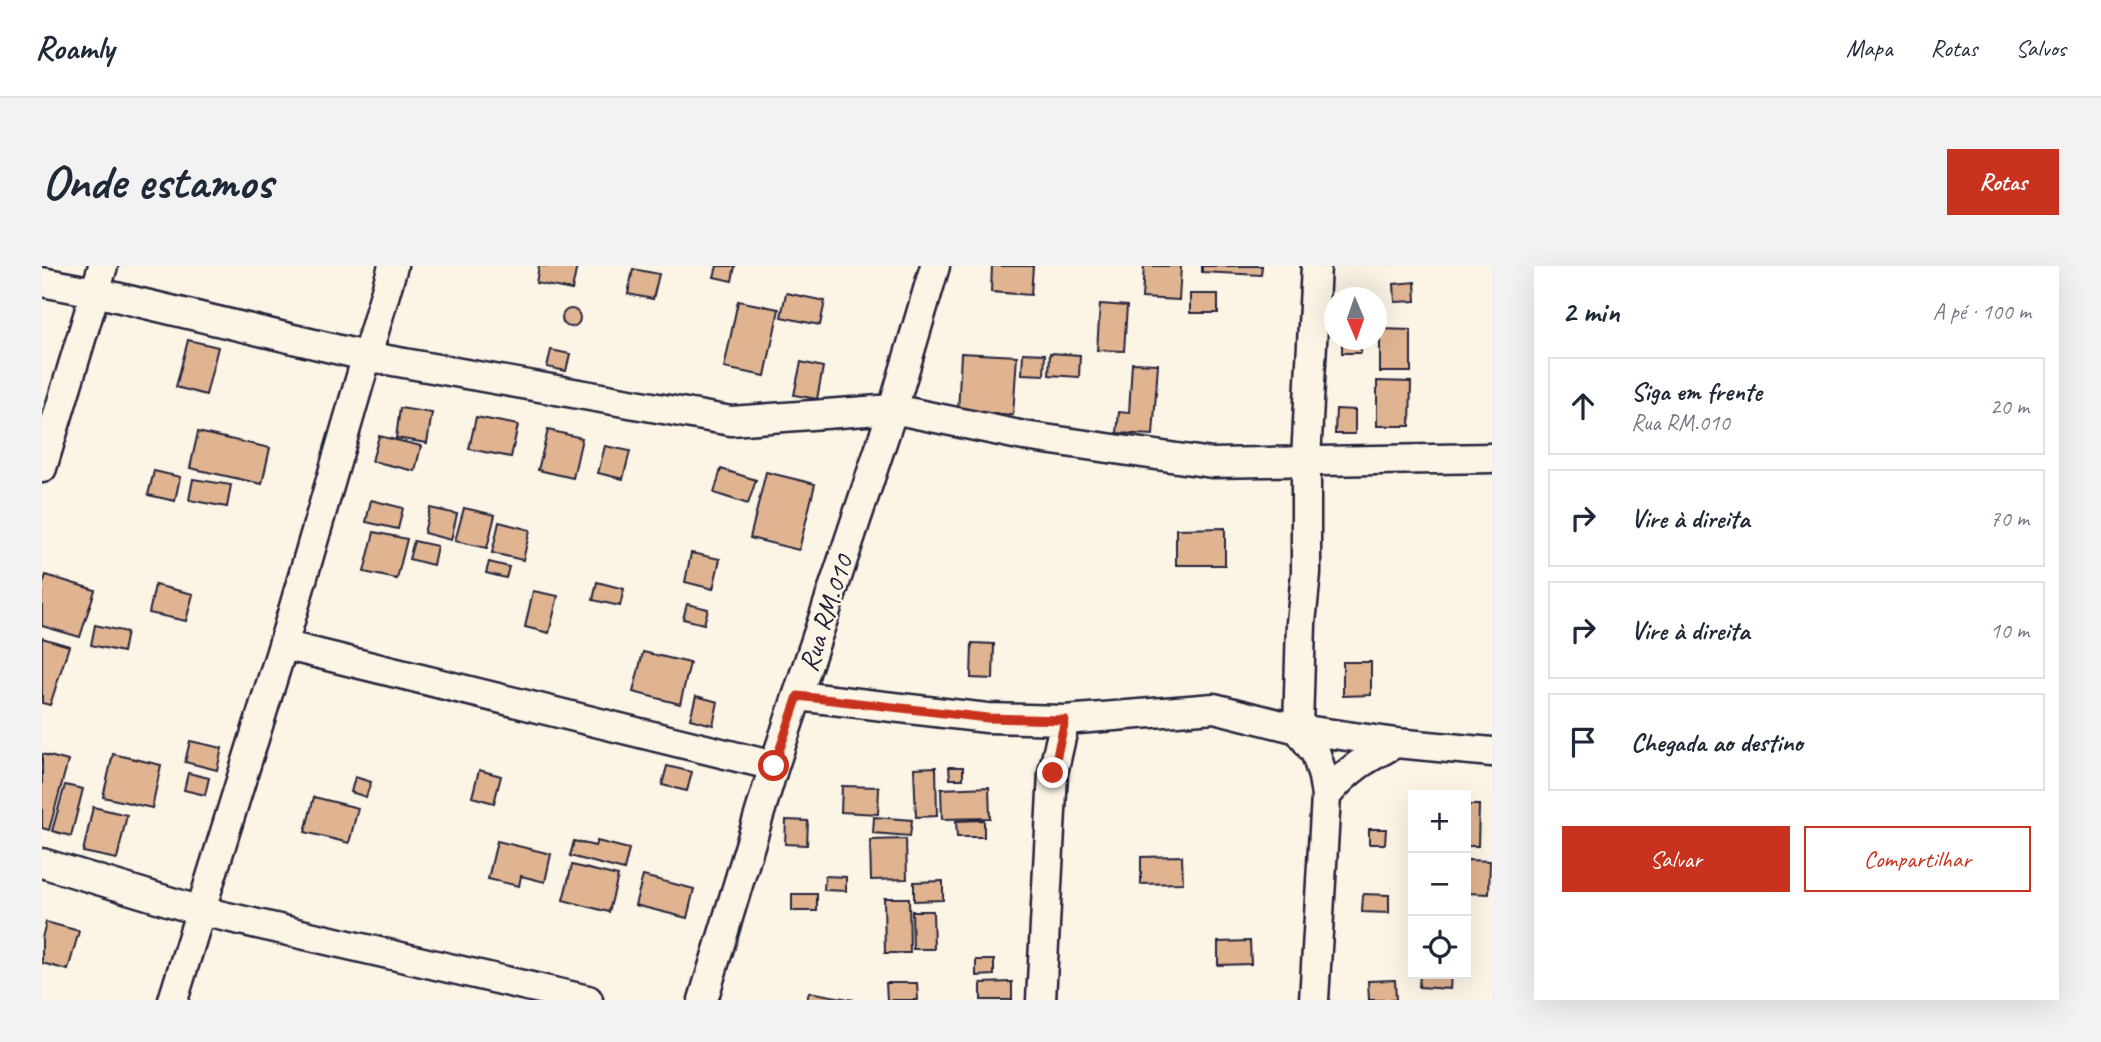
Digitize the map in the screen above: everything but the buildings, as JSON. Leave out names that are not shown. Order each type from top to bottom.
[{"type":"street","points":[[173,1000],[283,645],[393,266]]},
{"type":"street","name":"Rua RM.010","points":[[703,1000],[774,766],[893,409],[935,266]]},
{"type":"street","points":[[1314,1000],[1326,796],[1324,777],[1315,754],[1297,729],[1301,623],[1306,573],[1306,460],[1315,266]]},
{"type":"street","points":[[42,468],[99,279]]},
{"type":"street","points":[[42,282],[99,279],[365,356],[731,421],[893,409],[1024,436],[1212,463],[1492,458]]},
{"type":"street","points":[[283,645],[774,766]]},
{"type":"street","points":[[798,696],[987,718],[1065,720],[1214,708],[1297,729],[1396,743],[1492,752]]},
{"type":"street","points":[[1041,1000],[1053,773],[1065,720]]},
{"type":"street","points":[[1326,796],[1343,775],[1360,762],[1396,743]]},
{"type":"street","points":[[42,863],[201,911],[588,1000]]},
{"type":"route","points":[[774,766],[798,696],[987,718],[1065,720],[1053,773]]}]
